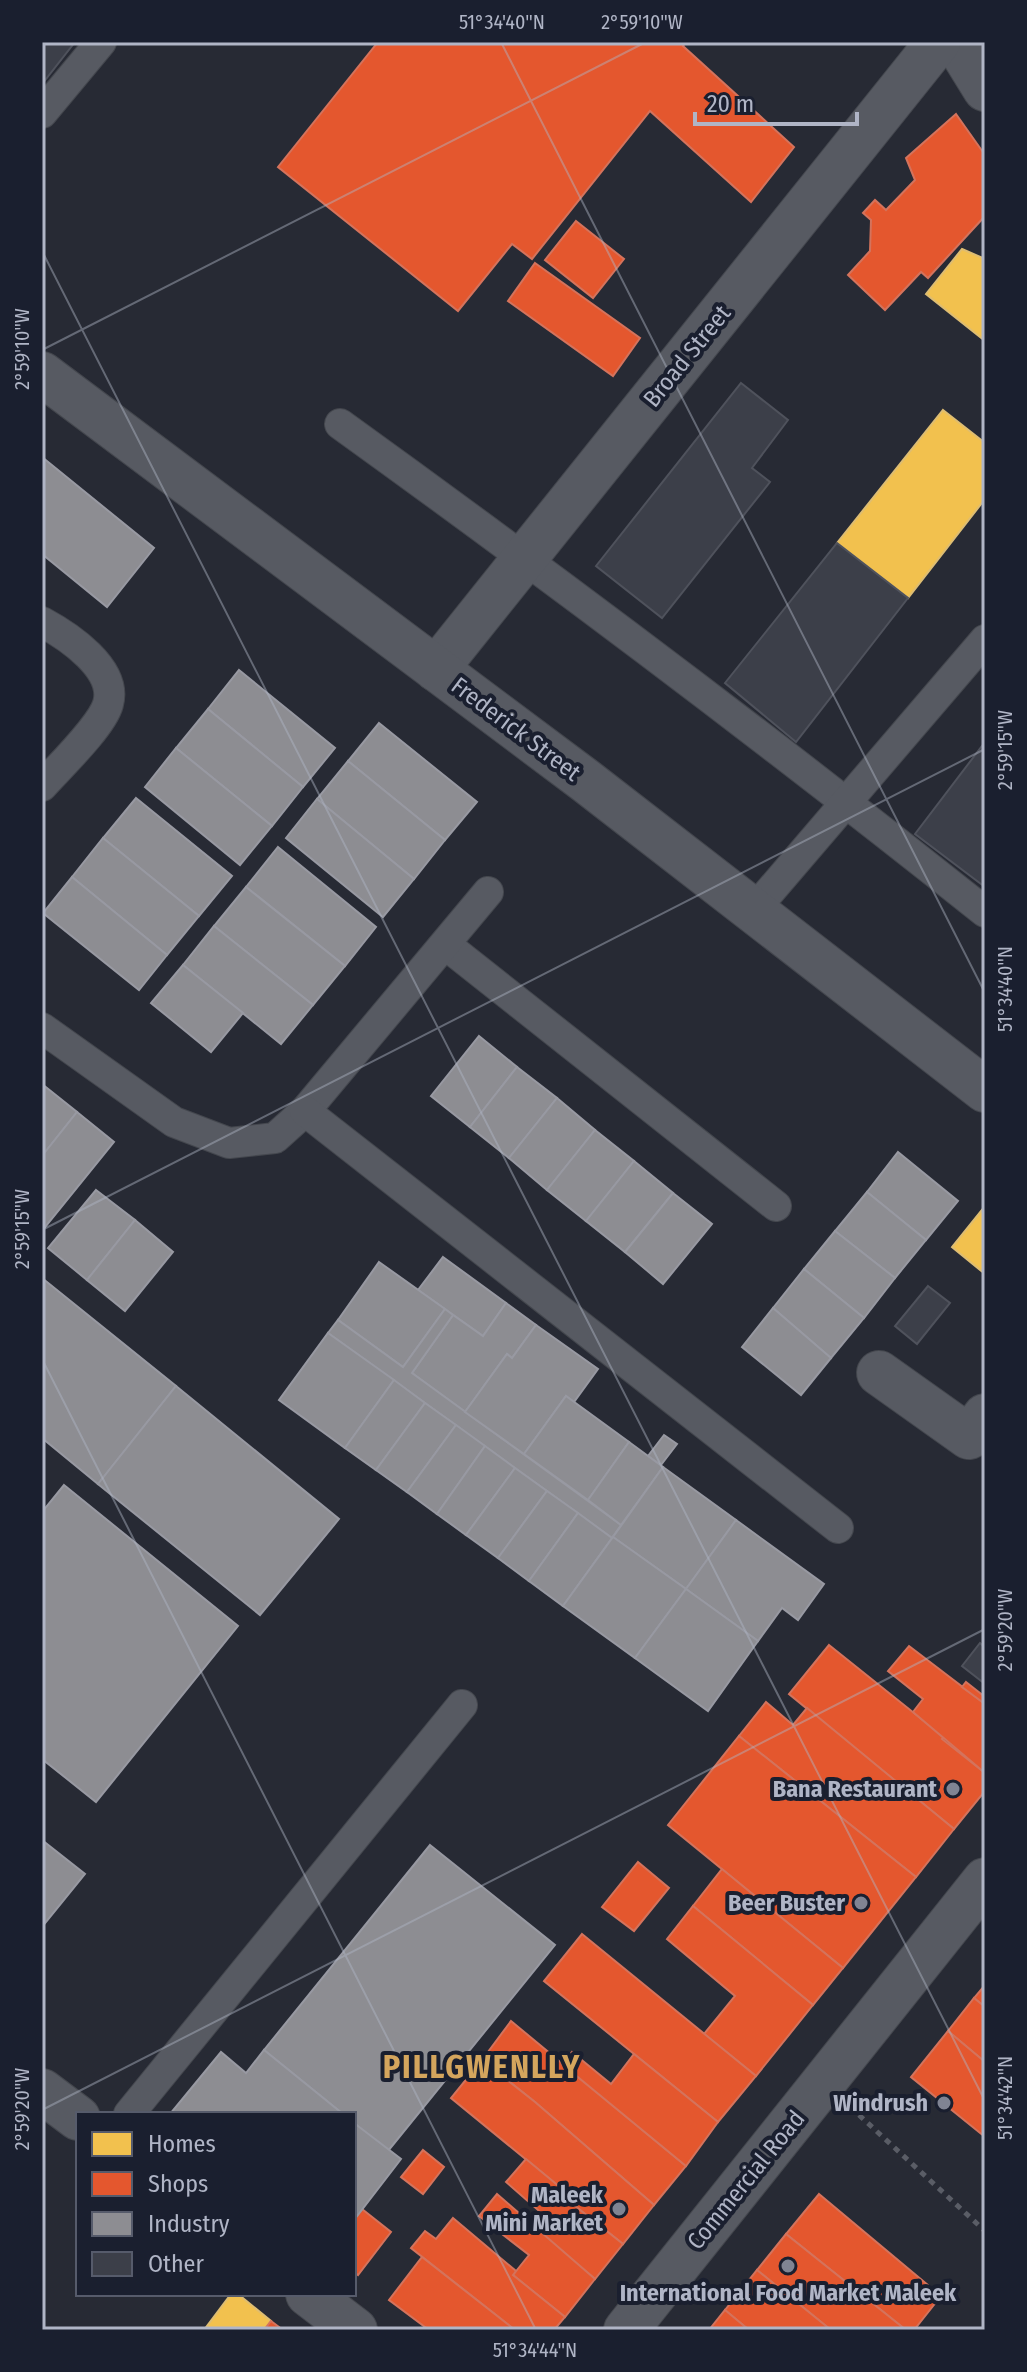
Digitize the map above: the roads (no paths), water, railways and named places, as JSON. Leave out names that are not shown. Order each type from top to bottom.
[{"type":"street","name":"Broad Street","points":[[436,669],[938,42]]},
{"type":"street","points":[[956,42],[985,89]]},
{"type":"street","points":[[966,42],[985,57]]},
{"type":"street","name":"Frederick Street","points":[[42,374],[586,781],[985,1090]]},
{"type":"street","points":[[879,1373],[969,1437],[985,1416]]},
{"type":"street","name":"Commercial Road","points":[[626,2330],[985,1880]]},
{"type":"street","points":[[42,2091],[76,2116]]},
{"type":"street","points":[[311,2296],[355,2330]]},
{"type":"lane","points":[[42,113],[101,42]]},
{"type":"lane","points":[[340,424],[525,558],[847,802],[985,912]]},
{"type":"lane","points":[[42,622],[62,633],[94,659],[110,687],[108,705],[93,729],[42,786]]},
{"type":"lane","points":[[753,911],[985,640]]},
{"type":"lane","points":[[42,1028],[174,1122],[229,1143],[275,1138],[305,1111],[488,892]]},
{"type":"lane","points":[[446,945],[776,1206]]},
{"type":"lane","points":[[305,1111],[838,1528]]},
{"type":"lane","points":[[131,2112],[462,1705]]},
{"type":"place","name":"Bana Restaurant","points":[[953,1789]]},
{"type":"place","name":"Beer Buster","points":[[861,1903]]},
{"type":"place","name":"Windrush","points":[[944,2103]]},
{"type":"place","name":"Maleek Mini Market","points":[[619,2209]]},
{"type":"place","name":"International Food Market Maleek","points":[[788,2266]]},
{"type":"district","name":"PILLGWENLLY","points":[[482,2067]]}]
